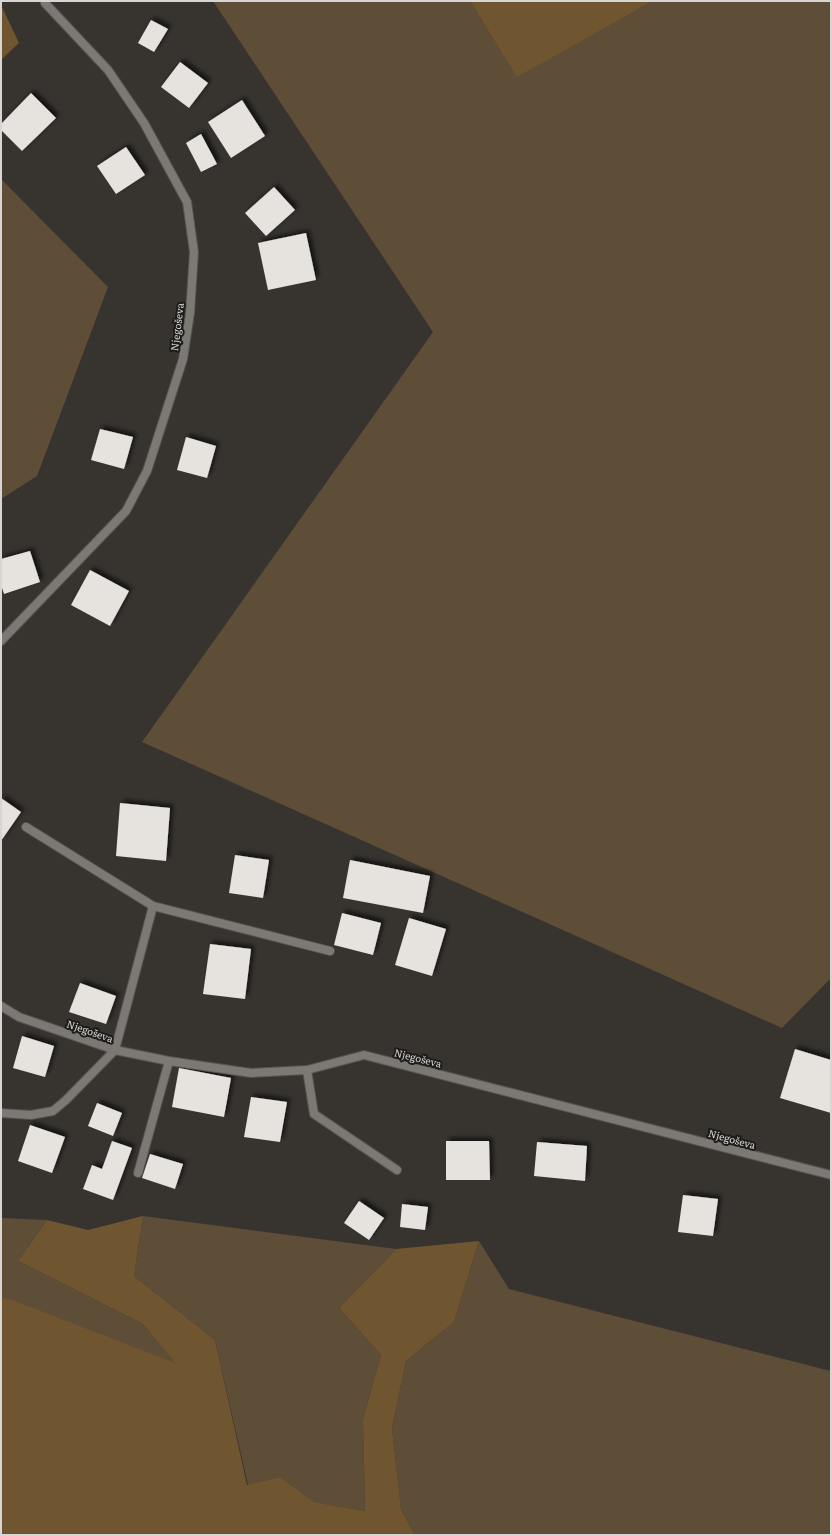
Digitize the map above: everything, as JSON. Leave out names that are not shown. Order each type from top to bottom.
[{"type":"street","name":"Njegoševa","points":[[1,641],[126,511],[147,471],[183,359],[190,313],[194,252],[187,202],[144,123],[108,70],[45,3]]},
{"type":"street","points":[[26,827],[153,906],[330,952]]},
{"type":"street","points":[[1,1113],[31,1115],[53,1111],[66,1100],[115,1050],[153,906]]},
{"type":"street","name":"Njegoševa","points":[[1,1006],[19,1017],[115,1050],[169,1061],[251,1073],[307,1070],[364,1055],[831,1175]]},
{"type":"street","points":[[138,1173],[169,1061]]},
{"type":"street","points":[[307,1070],[314,1114],[398,1170]]},
{"type":"shaded area","points":[[213,1],[470,1],[517,76],[653,1],[831,1],[831,978],[782,1028],[142,742],[433,332]]},
{"type":"shaded area","points":[[470,1],[653,1],[517,77]]},
{"type":"shaded area","points":[[1,5],[19,43],[1,60]]},
{"type":"shaded area","points":[[1,179],[108,287],[37,476],[1,499]]},
{"type":"shaded area","points":[[143,1216],[396,1249],[339,1308],[381,1355],[363,1419],[365,1511],[313,1502],[280,1477],[248,1485],[215,1340],[134,1276]]},
{"type":"shaded area","points":[[143,1216],[134,1276],[215,1340],[247,1485],[280,1477],[314,1502],[365,1511],[363,1419],[381,1355],[339,1308],[396,1249],[479,1241],[454,1322],[406,1361],[392,1428],[401,1509],[415,1535],[1,1535],[1,1297],[15,1301],[175,1363],[143,1324],[18,1261],[47,1220],[88,1230]]},
{"type":"shaded area","points":[[1,1218],[47,1220],[18,1261],[143,1324],[176,1364],[1,1297]]},
{"type":"shaded area","points":[[479,1241],[509,1289],[831,1371],[831,1535],[415,1535],[401,1509],[392,1428],[406,1361],[454,1322]]},
{"type":"building","points":[[151,20],[168,29],[154,52],[138,43]]},
{"type":"building","points":[[180,62],[208,83],[189,108],[161,87]]},
{"type":"building","points":[[31,93],[56,118],[22,151],[1,130],[1,124]]},
{"type":"building","points":[[242,100],[265,136],[231,158],[208,122]]},
{"type":"building","points":[[201,134],[217,164],[201,172],[186,143]]},
{"type":"building","points":[[126,147],[145,175],[116,194],[97,166]]},
{"type":"building","points":[[274,187],[295,210],[266,236],[245,213]]},
{"type":"building","points":[[306,233],[316,280],[268,290],[258,243]]},
{"type":"building","points":[[100,429],[133,437],[124,469],[91,460]]},
{"type":"building","points":[[186,437],[216,446],[207,478],[177,470]]},
{"type":"building","points":[[30,551],[40,582],[4,594],[1,585],[1,559]]},
{"type":"building","points":[[90,570],[129,591],[110,626],[71,605]]},
{"type":"building","points":[[1,798],[21,812],[1,841]]},
{"type":"building","points":[[120,803],[170,808],[166,861],[116,856]]},
{"type":"building","points":[[235,855],[269,860],[263,898],[229,893]]},
{"type":"building","points":[[350,860],[430,876],[423,913],[343,898]]},
{"type":"building","points":[[342,913],[381,923],[373,955],[334,945]]},
{"type":"building","points":[[409,918],[446,929],[432,976],[395,965]]},
{"type":"building","points":[[210,944],[251,949],[245,999],[203,994]]},
{"type":"building","points":[[80,983],[116,996],[106,1024],[69,1012]]},
{"type":"building","points":[[22,1036],[54,1046],[45,1077],[13,1068]]},
{"type":"building","points":[[795,1049],[831,1060],[831,1113],[780,1098]]},
{"type":"building","points":[[179,1068],[231,1078],[224,1117],[172,1107]]},
{"type":"building","points":[[251,1097],[287,1102],[280,1142],[244,1137]]},
{"type":"building","points":[[97,1103],[122,1113],[113,1136],[88,1126]]},
{"type":"building","points":[[30,1125],[65,1137],[52,1173],[18,1161]]},
{"type":"building","points":[[112,1141],[132,1148],[113,1200],[83,1189],[92,1165],[102,1169]]},
{"type":"building","points":[[446,1141],[489,1141],[490,1180],[446,1180]]},
{"type":"building","points":[[537,1142],[587,1146],[585,1181],[534,1176]]},
{"type":"building","points":[[150,1154],[183,1164],[175,1189],[142,1178]]},
{"type":"building","points":[[683,1195],[718,1199],[713,1236],[678,1232]]},
{"type":"building","points":[[359,1201],[384,1218],[369,1240],[344,1223]]},
{"type":"building","points":[[402,1204],[428,1207],[425,1230],[400,1227]]}]
